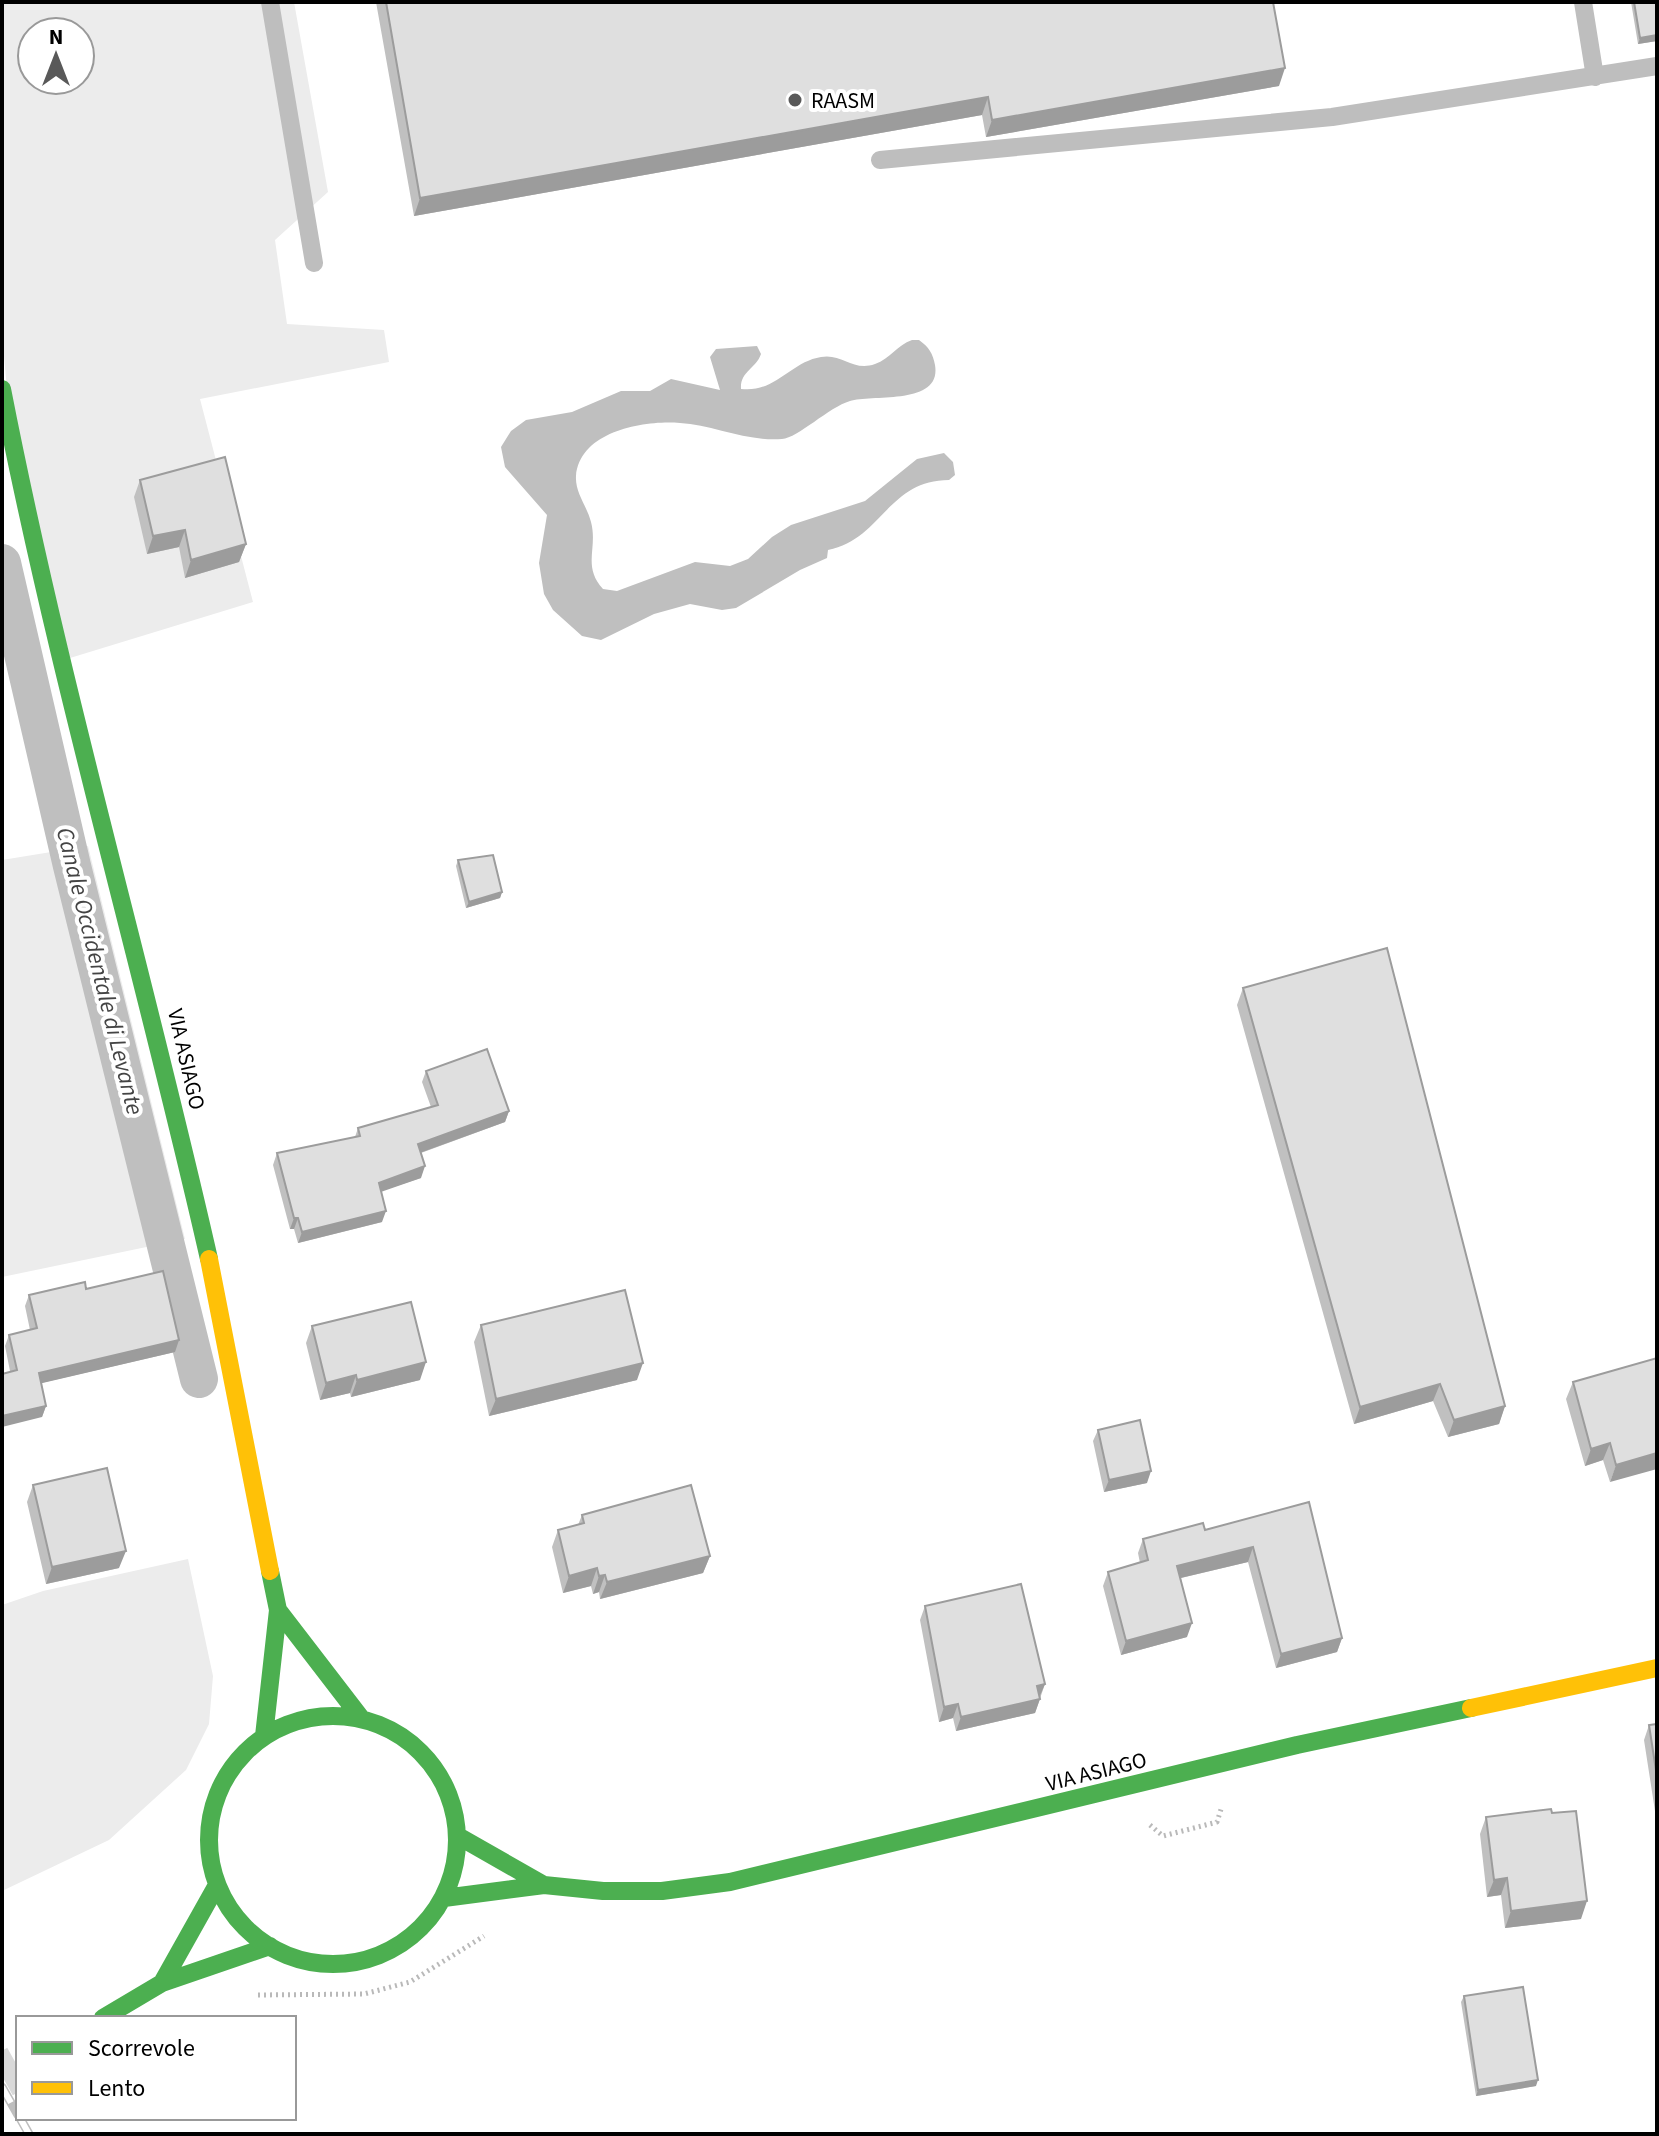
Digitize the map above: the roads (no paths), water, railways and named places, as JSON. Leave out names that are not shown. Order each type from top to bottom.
[{"type":"main road","name":"VIA ASIAGO","points":[[2,389],[28,523],[163,1057],[220,1309],[278,1610],[264,1736]]},
{"type":"main road","name":"VIA ASIAGO","points":[[278,1610],[361,1718]]},
{"type":"main road","name":"VIA ASIAGO","points":[[444,1898],[544,1885],[603,1891],[662,1891],[730,1882],[1126,1789],[1297,1745],[1657,1668]]},
{"type":"main road","name":"VIA ASIAGO","points":[[328,1715],[361,1718],[399,1734],[430,1761],[450,1796],[458,1836],[455,1867],[444,1898],[419,1930],[386,1952],[347,1963],[307,1961],[270,1946],[248,1930],[230,1909],[217,1885],[209,1844],[214,1802],[233,1765],[264,1736],[294,1721],[328,1715]]},
{"type":"main road","name":"VIA ASIAGO","points":[[458,1836],[544,1885]]},
{"type":"main road","points":[[162,1983],[217,1885]]},
{"type":"main road","points":[[106,2016],[162,1983],[270,1946]]},
{"type":"lane","points":[[270,2],[314,263]]},
{"type":"lane","points":[[1583,2],[1595,77]]},
{"type":"lane","points":[[880,160],[1332,117],[1657,66]]},
{"type":"waterway","name":"Canale Occidentale di Levante","points":[[2,563],[72,866],[199,1379]]},
{"type":"tunnel","points":[[2,2076],[16,2068]]},
{"type":"railway","points":[[2,2087],[16,2112]]},
{"type":"railway","points":[[21,2120],[29,2134]]},
{"type":"place","name":"RAASM","points":[[795,100]]}]
